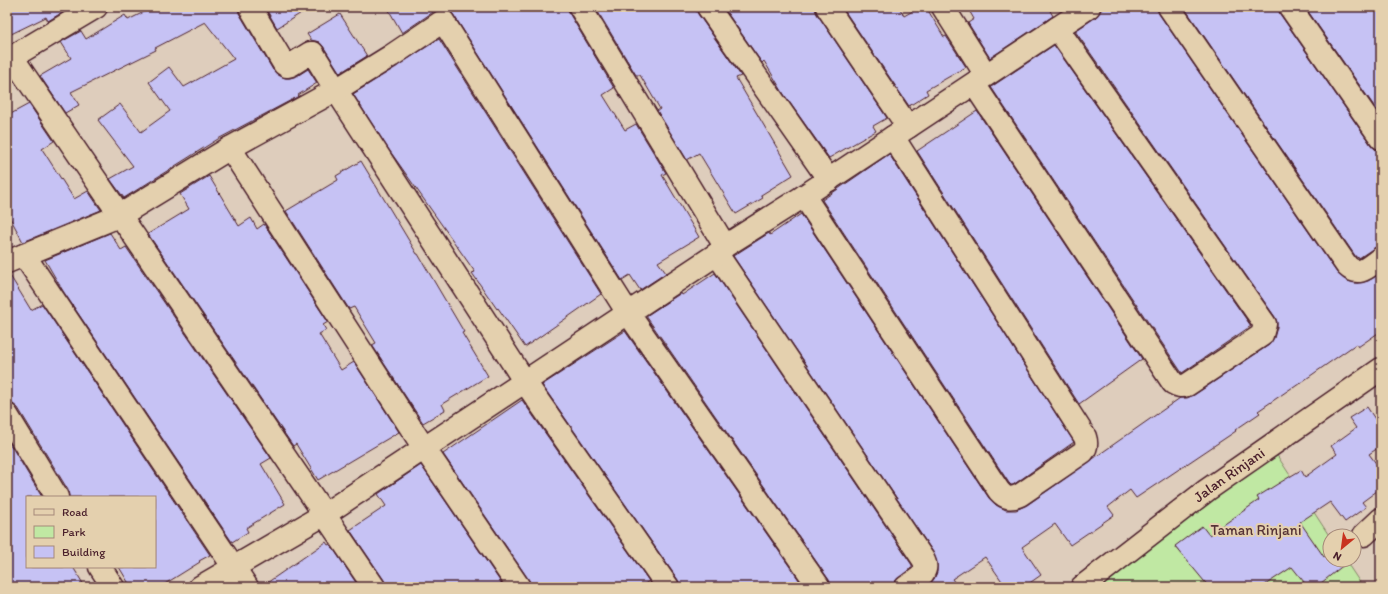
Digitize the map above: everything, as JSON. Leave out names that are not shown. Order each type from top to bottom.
[{"type":"street","points":[[96,7],[9,59],[119,216],[374,587]]},
{"type":"street","points":[[250,7],[284,64],[287,66],[290,65],[310,53],[313,53],[525,382],[668,587]]},
{"type":"street","points":[[580,7],[721,250],[923,559],[926,567],[924,573],[921,577],[906,587]]},
{"type":"street","points":[[708,7],[829,180]]},
{"type":"street","points":[[804,196],[1002,496],[1008,499],[1020,495],[1083,452],[1087,442],[1085,437],[827,7]]},
{"type":"street","points":[[943,7],[980,79],[1173,383],[1177,386],[1187,385],[1262,335],[1265,324],[1064,18]]},
{"type":"street","points":[[200,587],[324,514],[901,132],[980,79],[1064,18],[1089,7]]},
{"type":"street","points":[[1169,7],[1351,271],[1361,271],[1381,258]]},
{"type":"street","points":[[1290,7],[1381,138]]},
{"type":"street","points":[[247,587],[15,258],[119,216],[230,148],[336,90],[443,21],[628,313],[818,587]]},
{"type":"street","points":[[230,148],[424,448],[519,587]]},
{"type":"street","name":"Jalan Rinjani","points":[[1088,585],[1207,490],[1381,369]]},
{"type":"street","points":[[7,415],[56,496]]},
{"type":"street","points":[[1364,535],[1381,520]]},
{"type":"street","points":[[101,568],[112,587]]},
{"type":"green space","name":"Taman Rinjani","points":[[1271,446],[1324,528],[1322,528],[1322,568],[1350,568],[1363,587],[1089,587]]},
{"type":"building","points":[[7,7],[66,7],[68,9],[48,21],[46,17],[7,36]]},
{"type":"building","points":[[154,7],[238,7],[239,13],[273,70],[277,74],[285,78],[290,78],[297,76],[308,69],[317,83],[298,95],[299,96],[218,139],[124,198],[110,179],[133,166],[98,120],[120,104],[141,132],[170,111],[149,82],[169,67],[184,87],[234,59],[205,22],[155,48],[156,50],[71,92],[79,105],[65,113],[40,76],[71,58],[61,42],[81,31],[86,39],[125,15],[128,20]]},
{"type":"building","points":[[265,7],[311,7],[277,28]]},
{"type":"building","points":[[387,7],[568,7],[569,13],[614,88],[603,95],[625,130],[636,124],[666,173],[662,175],[699,237],[658,262],[666,273],[640,290],[630,275],[622,280],[453,14],[448,10],[436,10],[402,33]]},
{"type":"building","points":[[595,7],[696,7],[698,14],[741,76],[736,78],[793,175],[761,195],[763,198],[736,214],[699,153],[687,160],[657,111],[660,109],[640,75],[636,75]]},
{"type":"building","points":[[723,7],[815,7],[817,14],[887,118],[873,126],[876,131],[829,158],[785,96],[764,61],[762,63]]},
{"type":"building","points":[[842,7],[899,7],[904,16],[920,7],[926,7],[944,37],[946,36],[966,67],[926,90],[928,94],[909,106]]},
{"type":"building","points":[[967,7],[1048,7],[1053,16],[990,58],[968,23],[974,19]]},
{"type":"building","points":[[1105,7],[1157,7],[1159,14],[1337,273],[1347,281],[1356,283],[1368,281],[1381,273],[1381,331],[1358,347],[1356,344],[1258,411],[1260,413],[1235,430],[1236,431],[1136,498],[1130,490],[1108,507],[1114,515],[1070,545],[1055,524],[1022,547],[1041,575],[1024,587],[1006,587],[985,557],[952,579],[958,587],[927,587],[934,579],[937,572],[937,563],[933,552],[733,256],[769,233],[770,235],[801,214],[989,498],[996,505],[1006,510],[1016,510],[1027,505],[1180,398],[1187,398],[1194,395],[1269,345],[1274,338],[1277,327],[1275,317],[1075,31],[1096,17]]},
{"type":"building","points":[[1184,7],[1278,7],[1280,14],[1371,145],[1375,149],[1381,150],[1381,246],[1374,248],[1359,258],[1356,257]]},
{"type":"building","points":[[1305,7],[1381,7],[1381,116]]},
{"type":"building","points":[[340,14],[367,56],[340,73],[323,46],[319,42],[311,40],[307,34]]},
{"type":"building","points":[[439,39],[601,294],[525,347],[472,273],[475,272],[387,147],[353,94]]},
{"type":"building","points":[[1054,45],[1251,326],[1182,373],[991,87]]},
{"type":"building","points":[[29,104],[54,141],[42,149],[74,199],[88,191],[101,210],[23,242],[7,212],[7,116]]},
{"type":"building","points":[[977,111],[1142,359],[1079,404],[917,151]]},
{"type":"building","points":[[889,154],[1074,442],[1013,485],[1009,483],[822,200]]},
{"type":"building","points":[[361,161],[418,254],[488,376],[442,404],[445,410],[423,423],[372,345],[376,343],[354,307],[349,309],[286,211],[338,180],[336,176]]},
{"type":"building","points":[[209,176],[239,226],[251,218],[257,229],[264,224],[328,322],[323,325],[326,330],[319,334],[341,370],[354,362],[399,432],[318,480],[296,444],[293,446],[148,234],[189,209],[180,194]]},
{"type":"building","points":[[110,233],[121,250],[126,247],[271,458],[261,464],[285,504],[246,528],[248,532],[232,542],[63,291],[45,260]]},
{"type":"building","points":[[715,273],[912,565],[912,567],[895,581],[894,587],[831,587],[829,580],[646,316],[681,293],[682,295]]},
{"type":"building","points":[[7,274],[9,274],[31,310],[42,304],[210,555],[160,587],[131,587],[120,568],[156,568],[156,496],[69,496],[68,490],[18,408],[13,404],[7,403]]},
{"type":"building","points":[[625,331],[804,587],[680,587],[678,580],[542,385]]},
{"type":"building","points":[[522,400],[649,581],[640,587],[531,587],[529,580],[443,454]]},
{"type":"building","points":[[1367,407],[1381,428],[1381,446],[1369,454],[1381,470],[1381,488],[1362,502],[1366,507],[1345,522],[1330,502],[1300,522],[1322,554],[1322,568],[1340,568],[1316,587],[1308,587],[1292,567],[1262,587],[1209,587],[1175,546],[1202,526],[1209,535],[1259,500],[1257,497],[1301,470],[1305,477],[1337,454],[1331,446],[1356,428],[1349,418]]},
{"type":"building","points":[[7,439],[41,496],[26,496],[26,568],[74,568],[85,587],[7,587]]},
{"type":"building","points":[[421,465],[504,587],[386,587],[384,580],[350,530],[386,506],[378,494]]},
{"type":"building","points":[[326,542],[328,545],[330,544],[359,587],[261,587]]}]
